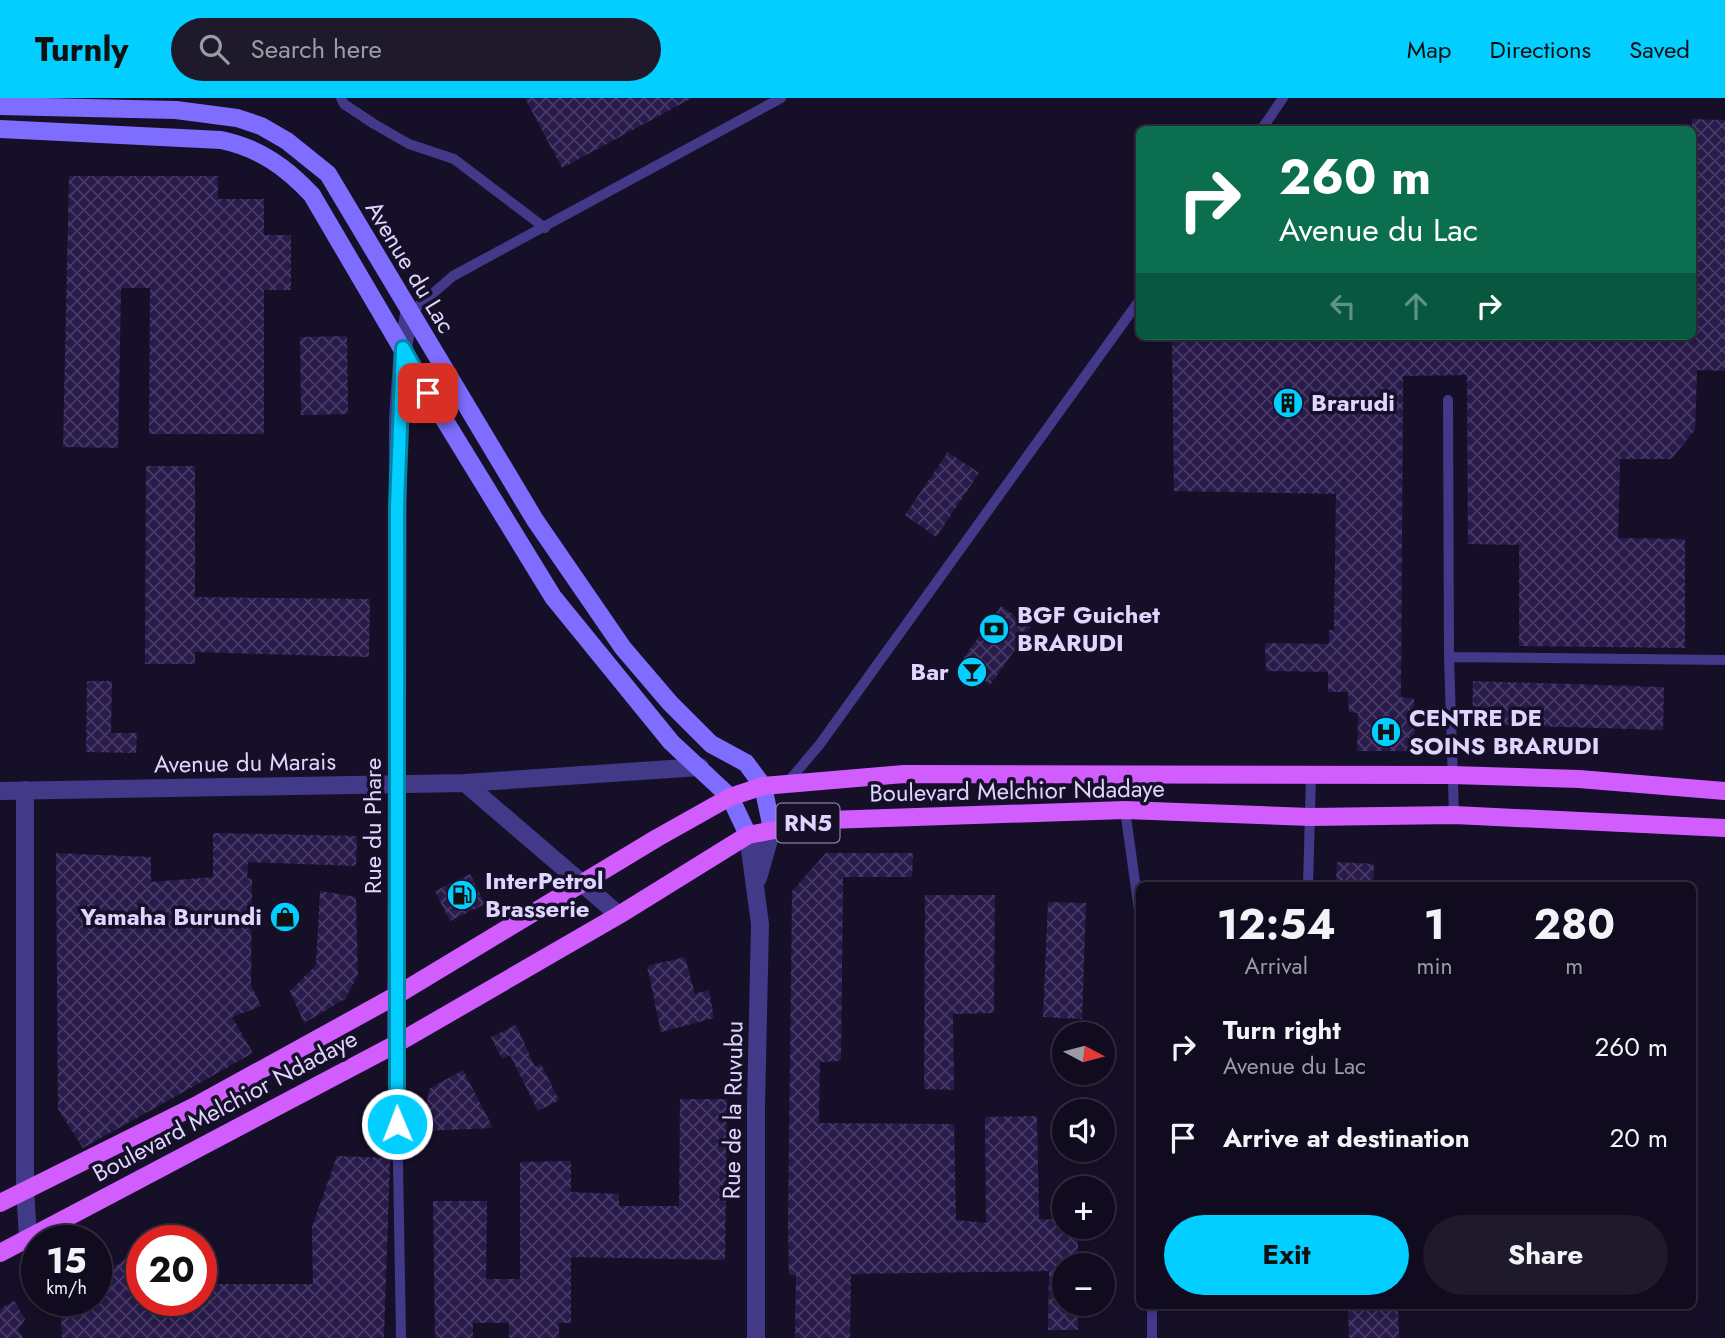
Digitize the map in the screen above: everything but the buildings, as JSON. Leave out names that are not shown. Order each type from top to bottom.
[{"type":"main road","name":"Avenue du Lac","points":[[0,106],[210,113],[261,126],[294,146],[328,174],[409,314],[535,520],[623,648],[670,704],[710,744],[746,763],[763,786]]},
{"type":"main road","points":[[27,130],[28,107]]},
{"type":"main road","name":"Avenue du Lac","points":[[0,129],[221,140],[246,145],[290,172],[312,195],[553,597],[662,732],[730,797],[748,835]]},
{"type":"main road","name":"Boulevard Melchior Ndadaye","points":[[0,1203],[200,1104],[397,995],[580,882],[730,797],[763,786],[904,774],[1452,775],[1579,779],[1725,791]]},
{"type":"main road","points":[[763,786],[772,829]]},
{"type":"main road","name":"Boulevard Melchior Ndadaye","points":[[51,1225],[396,1044],[619,915],[748,835],[772,829],[828,820],[1125,810],[1310,817],[1454,815],[1725,828]]},
{"type":"main road","name":"Boulevard Melchior Ndadaye","points":[[0,1253],[21,1241]]},
{"type":"street","name":"Rue du Phare","points":[[396,1044],[397,506],[403,348],[409,314]]},
{"type":"street","name":"Avenue du Marais","points":[[0,791],[465,783],[700,767]]},
{"type":"street","points":[[465,783],[619,915]]},
{"type":"street","points":[[25,790],[27,1225]]},
{"type":"street","name":"Rue de la Ruvubu","points":[[757,882],[772,829]]},
{"type":"street","name":"Rue de la Ruvubu","points":[[748,835],[757,882],[760,924],[755,1106],[756,1338]]},
{"type":"lane","points":[[341,98],[374,124],[409,144],[454,159],[545,228]]},
{"type":"lane","points":[[409,314],[453,276],[781,98]]},
{"type":"lane","points":[[1264,126],[1283,98]]},
{"type":"lane","points":[[788,782],[836,723],[1136,305]]},
{"type":"lane","points":[[1448,400],[1449,657],[1454,815]]},
{"type":"lane","points":[[1449,657],[1725,660]]},
{"type":"lane","points":[[1308,882],[1311,776]]},
{"type":"lane","points":[[1125,810],[1136,889]]},
{"type":"lane","name":"Rue du Phare","points":[[396,1044],[401,1338]]},
{"type":"lane","points":[[1152,1309],[1152,1338]]},
{"type":"place","name":"Brarudi","points":[[1288,403]]},
{"type":"place","name":"BGF Guichet BRARUDI","points":[[994,629]]},
{"type":"place","name":"Bar","points":[[972,672]]},
{"type":"place","name":"CENTRE DE SOINS BRARUDI","points":[[1386,732]]},
{"type":"place","name":"InterPetrol Brasserie","points":[[462,895]]},
{"type":"place","name":"Yamaha Burundi","points":[[285,917]]},
{"type":"route","points":[[397,1124],[397,506],[398,418],[403,348],[428,393]]}]
